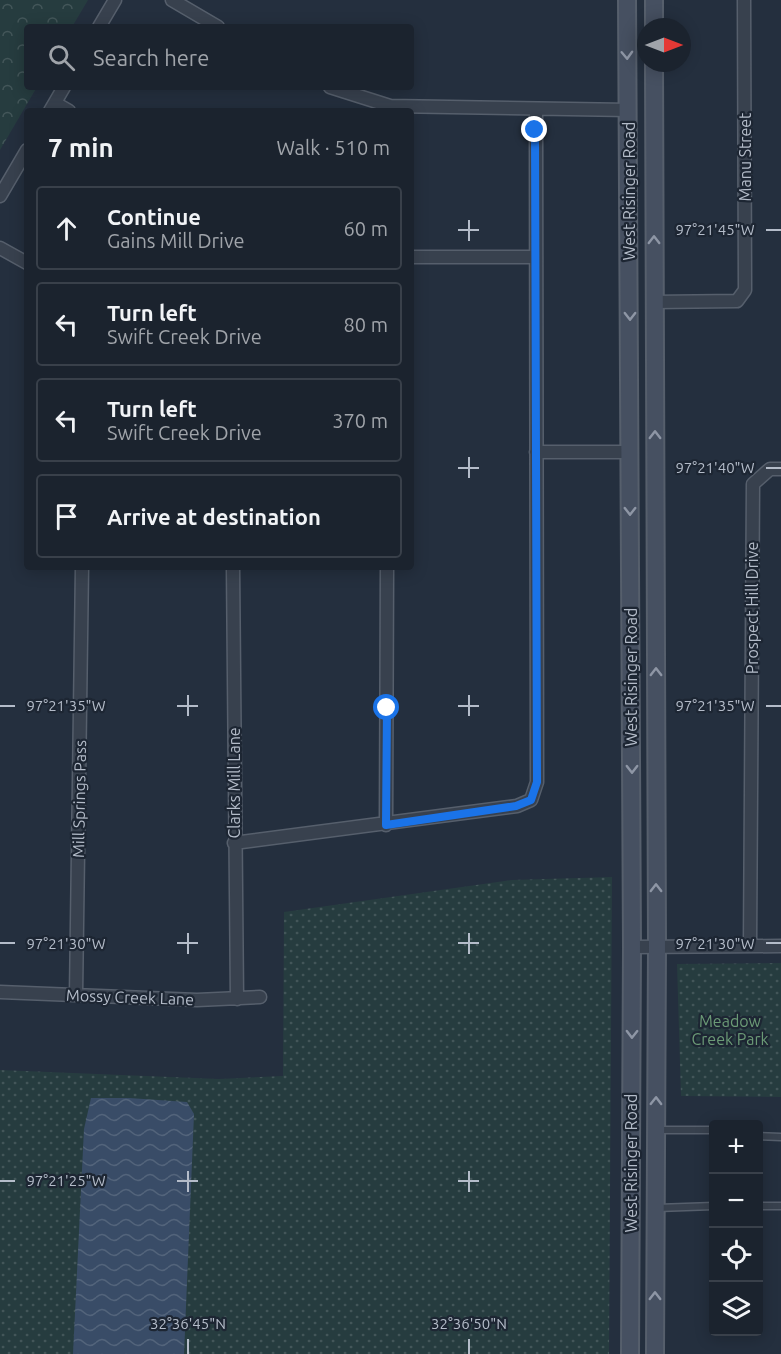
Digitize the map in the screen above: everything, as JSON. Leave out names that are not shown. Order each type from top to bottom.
[{"type":"main road","name":"West Risinger Road","points":[[627,0],[632,947],[630,1354]]},
{"type":"main road","points":[[654,0],[654,18]]},
{"type":"main road","name":"West Risinger Road","points":[[654,72],[657,947],[655,1354]]},
{"type":"main road","points":[[631,1091],[636,1107],[635,1179],[638,1196],[644,1203],[656,1208]]},
{"type":"street","points":[[101,24],[115,0]]},
{"type":"street","points":[[172,0],[213,24]]},
{"type":"street","name":"Manu Street","points":[[654,302],[737,301],[745,290],[744,0]]},
{"type":"street","points":[[52,107],[62,90]]},
{"type":"street","points":[[339,90],[390,106],[629,110]]},
{"type":"street","points":[[234,843],[386,825],[516,806],[531,800],[537,782],[534,257],[536,109]]},
{"type":"street","points":[[0,196],[24,155]]},
{"type":"street","points":[[0,248],[24,261]]},
{"type":"street","points":[[414,257],[534,257]]},
{"type":"street","points":[[536,452],[630,452]]},
{"type":"street","name":"Prospect Hill Drive","points":[[750,946],[753,484],[770,469],[781,469]]},
{"type":"street","name":"Mill Springs Pass","points":[[76,995],[82,570]]},
{"type":"street","name":"Clarks Mill Lane","points":[[233,570],[237,999]]},
{"type":"street","points":[[386,825],[387,570]]},
{"type":"street","points":[[632,947],[781,946]]},
{"type":"street","name":"Mossy Creek Lane","points":[[0,992],[196,1000],[260,997]]},
{"type":"lane","points":[[655,1131],[709,1130]]},
{"type":"lane","points":[[763,1136],[781,1137]]},
{"type":"lane","points":[[656,1208],[709,1206]]},
{"type":"lane","points":[[763,1206],[781,1206]]},
{"type":"green space","points":[[0,0],[88,0],[74,24],[24,24],[24,90],[35,90],[0,150]]},
{"type":"green space","points":[[612,877],[609,1354],[0,1354],[0,1070],[219,1079],[283,1076],[284,912],[512,880]]},
{"type":"green space","name":"Meadow Creek Park","points":[[781,963],[781,1097],[681,1096],[677,964]]},
{"type":"water","points":[[91,1098],[187,1102],[194,1114],[184,1354],[73,1354],[84,1129]]},
{"type":"route","points":[[387,708],[386,825],[516,806],[531,800],[537,782],[535,130]]}]
